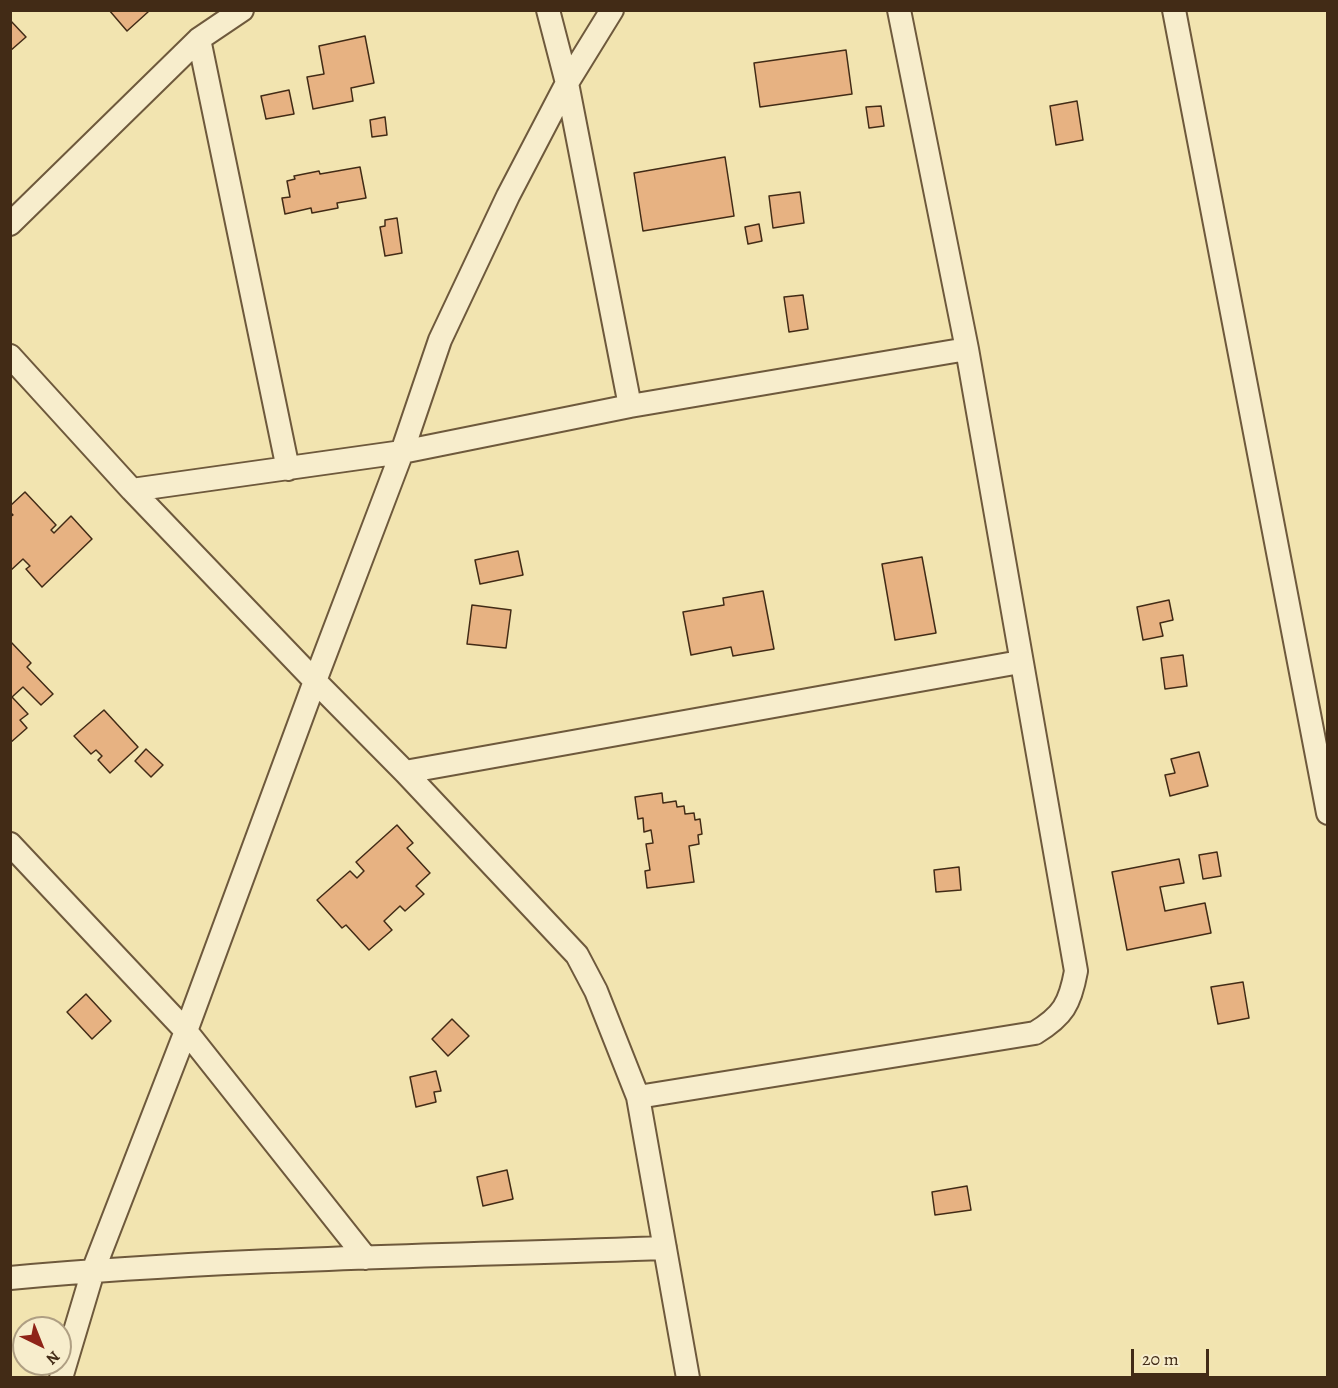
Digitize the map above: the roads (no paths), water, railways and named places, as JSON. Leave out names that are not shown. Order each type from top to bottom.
[{"type":"street","points":[[10,224],[200,39],[242,10]]},
{"type":"street","points":[[549,10],[567,83],[630,406]]},
{"type":"street","points":[[61,1377],[93,1271],[186,1031],[402,452],[440,340],[508,196],[567,83],[612,10]]},
{"type":"street","points":[[639,1097],[1035,1033],[1054,1021],[1066,1006],[1073,989],[1076,971],[1020,662],[967,349],[899,10]]},
{"type":"street","points":[[1174,10],[1328,813]]},
{"type":"street","points":[[200,39],[288,469]]},
{"type":"street","points":[[132,490],[402,452],[630,406],[967,349]]},
{"type":"street","points":[[10,356],[132,490],[315,681],[405,771],[577,956],[596,992],[639,1097],[688,1377]]},
{"type":"street","points":[[405,771],[1020,662]]},
{"type":"street","points":[[10,844],[186,1031],[366,1258]]},
{"type":"street","points":[[10,1278],[93,1271],[366,1258],[665,1248]]}]
